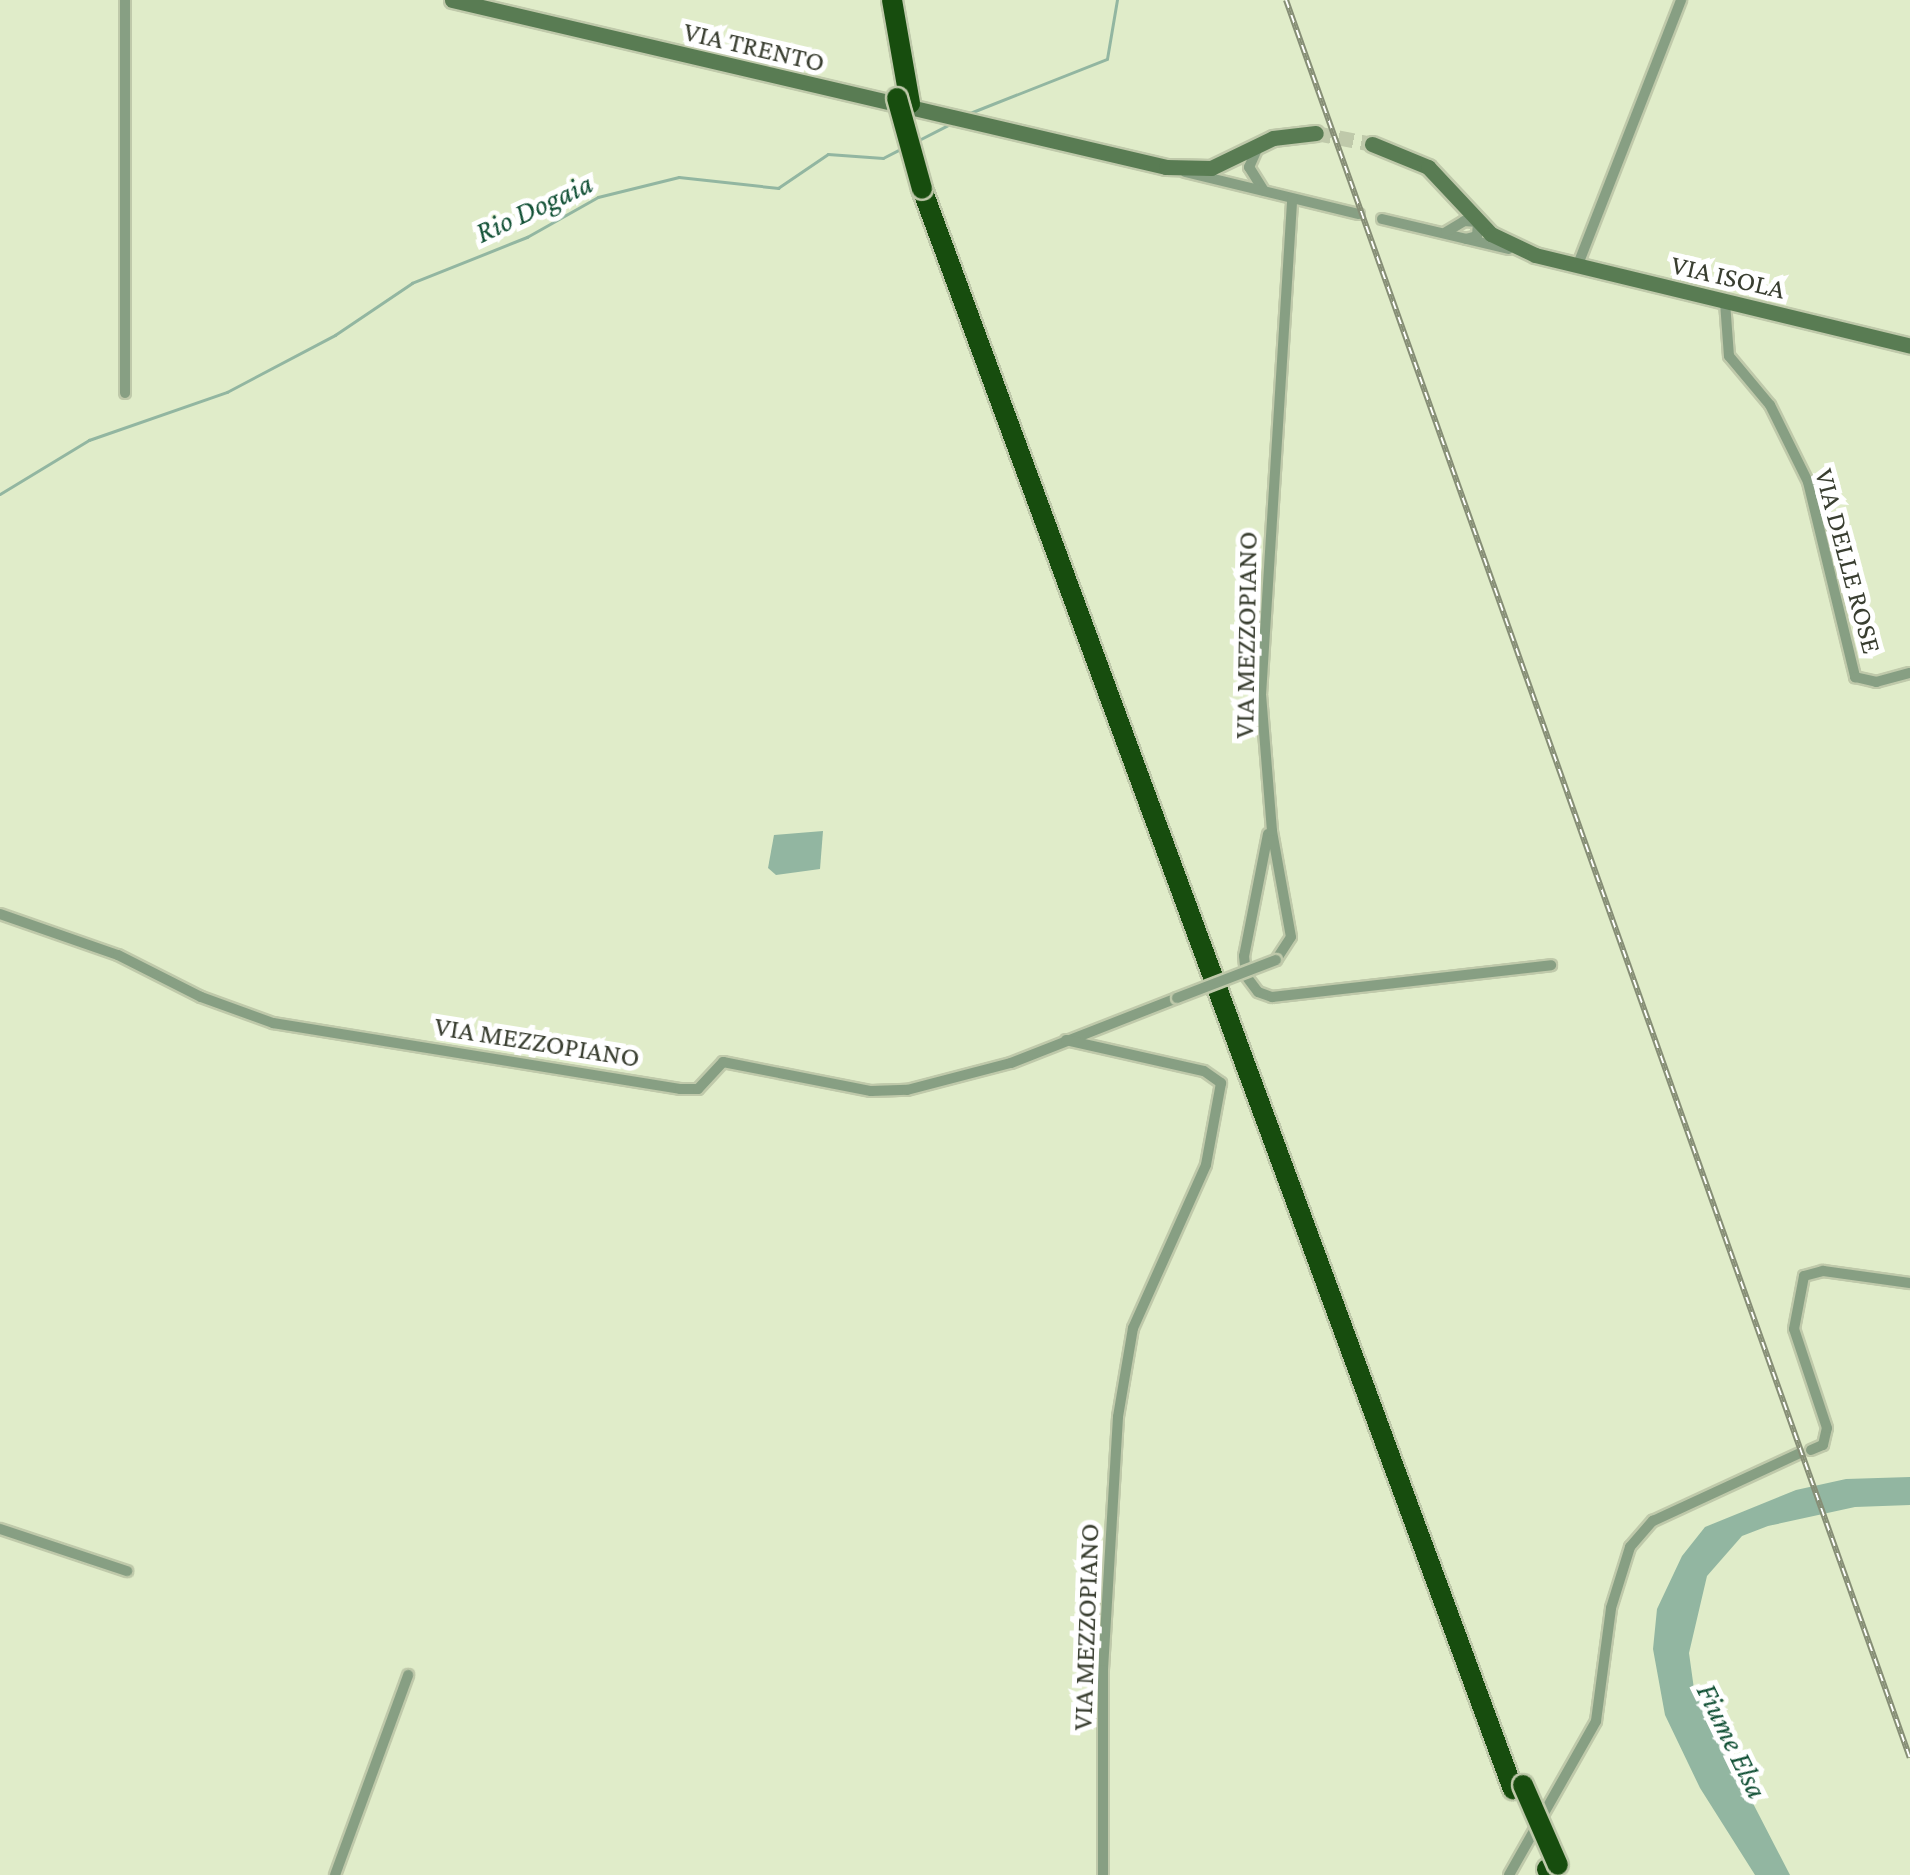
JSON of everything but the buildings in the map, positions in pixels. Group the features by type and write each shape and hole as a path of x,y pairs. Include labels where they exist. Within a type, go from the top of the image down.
{"highway":[{"path":"881,0 928,188 1518,1787 1554,1871"},
{"path":"892,0 904,100"}],"street":[{"path":"125,0 125,393"},
{"name":"VIA TRENTO","path":"452,0 1166,168"},
{"path":"1577,267 1647,101 1681,0"},
{"path":"1166,168 1211,168 1288,134 1316,133"},
{"name":"VIA ISOLA","path":"1372,144 1412,157 1478,222 1535,255"},
{"path":"1247,181 1260,146"},
{"path":"1234,161 1247,181"},
{"path":"1234,161 1231,174 1265,192 1359,214"},
{"path":"1166,168 1247,181"},
{"path":"1454,196 1461,232 1477,236 1478,222"},
{"name":"VIA MEZZOPIANO","path":"0,914 118,954 202,998 274,1023 680,1089 698,1088 718,1063 735,1062 890,1092 984,1071 1276,960 1291,937 1270,808 1261,696 1292,199"},
{"name":"VIA ISOLA","path":"1382,219 1440,233 1461,232 1577,267 1910,346"},
{"name":"VIA ISOLA","path":"1461,232 1478,222"},
{"name":"VIA DELLE ROSE","path":"1725,302 1729,356 1770,405 1808,482 1855,677 1876,682 1910,673"},
{"path":"1270,808 1244,956 1246,976 1258,992 1272,996 1551,965"},
{"name":"VIA MEZZOPIANO","path":"1065,1040 1204,1071 1221,1083 1206,1165 1133,1328 1118,1417 1103,1670 1103,1875"},
{"path":"1811,1450 1822,1445 1828,1428 1794,1329 1804,1276 1823,1270 1910,1283"},
{"path":"1509,1875 1596,1721 1622,1563 1641,1531 1798,1454"},
{"path":"0,1529 127,1571"},
{"path":"335,1875 408,1675"}],"shaded area":[{"path":"823,831 820,869 776,875 768,868 774,835"},
{"path":"1910,1477 1910,1505 1855,1507 1768,1526 1742,1536 1707,1576 1689,1653 1694,1689 1790,1875 1755,1875 1700,1788 1665,1715 1653,1649 1657,1609 1682,1556 1705,1527 1796,1490 1846,1479"}],"waterway":[{"name":"Rio Dogaia","path":"970,113 1107,59 1117,0"},
{"name":"Rio Dogaia","path":"917,141 950,124"},
{"name":"Rio Dogaia","path":"0,494 89,440 227,392 335,335 412,283 527,237 598,197 679,177 778,188 828,154 883,158 901,149"}],"tunnel":[{"path":"1316,133 1372,144"}],"railway":[{"path":"1286,0 1910,1758"}],"water label":[{"name":"Fiume Elsa","path":"1732,1741"}]}
